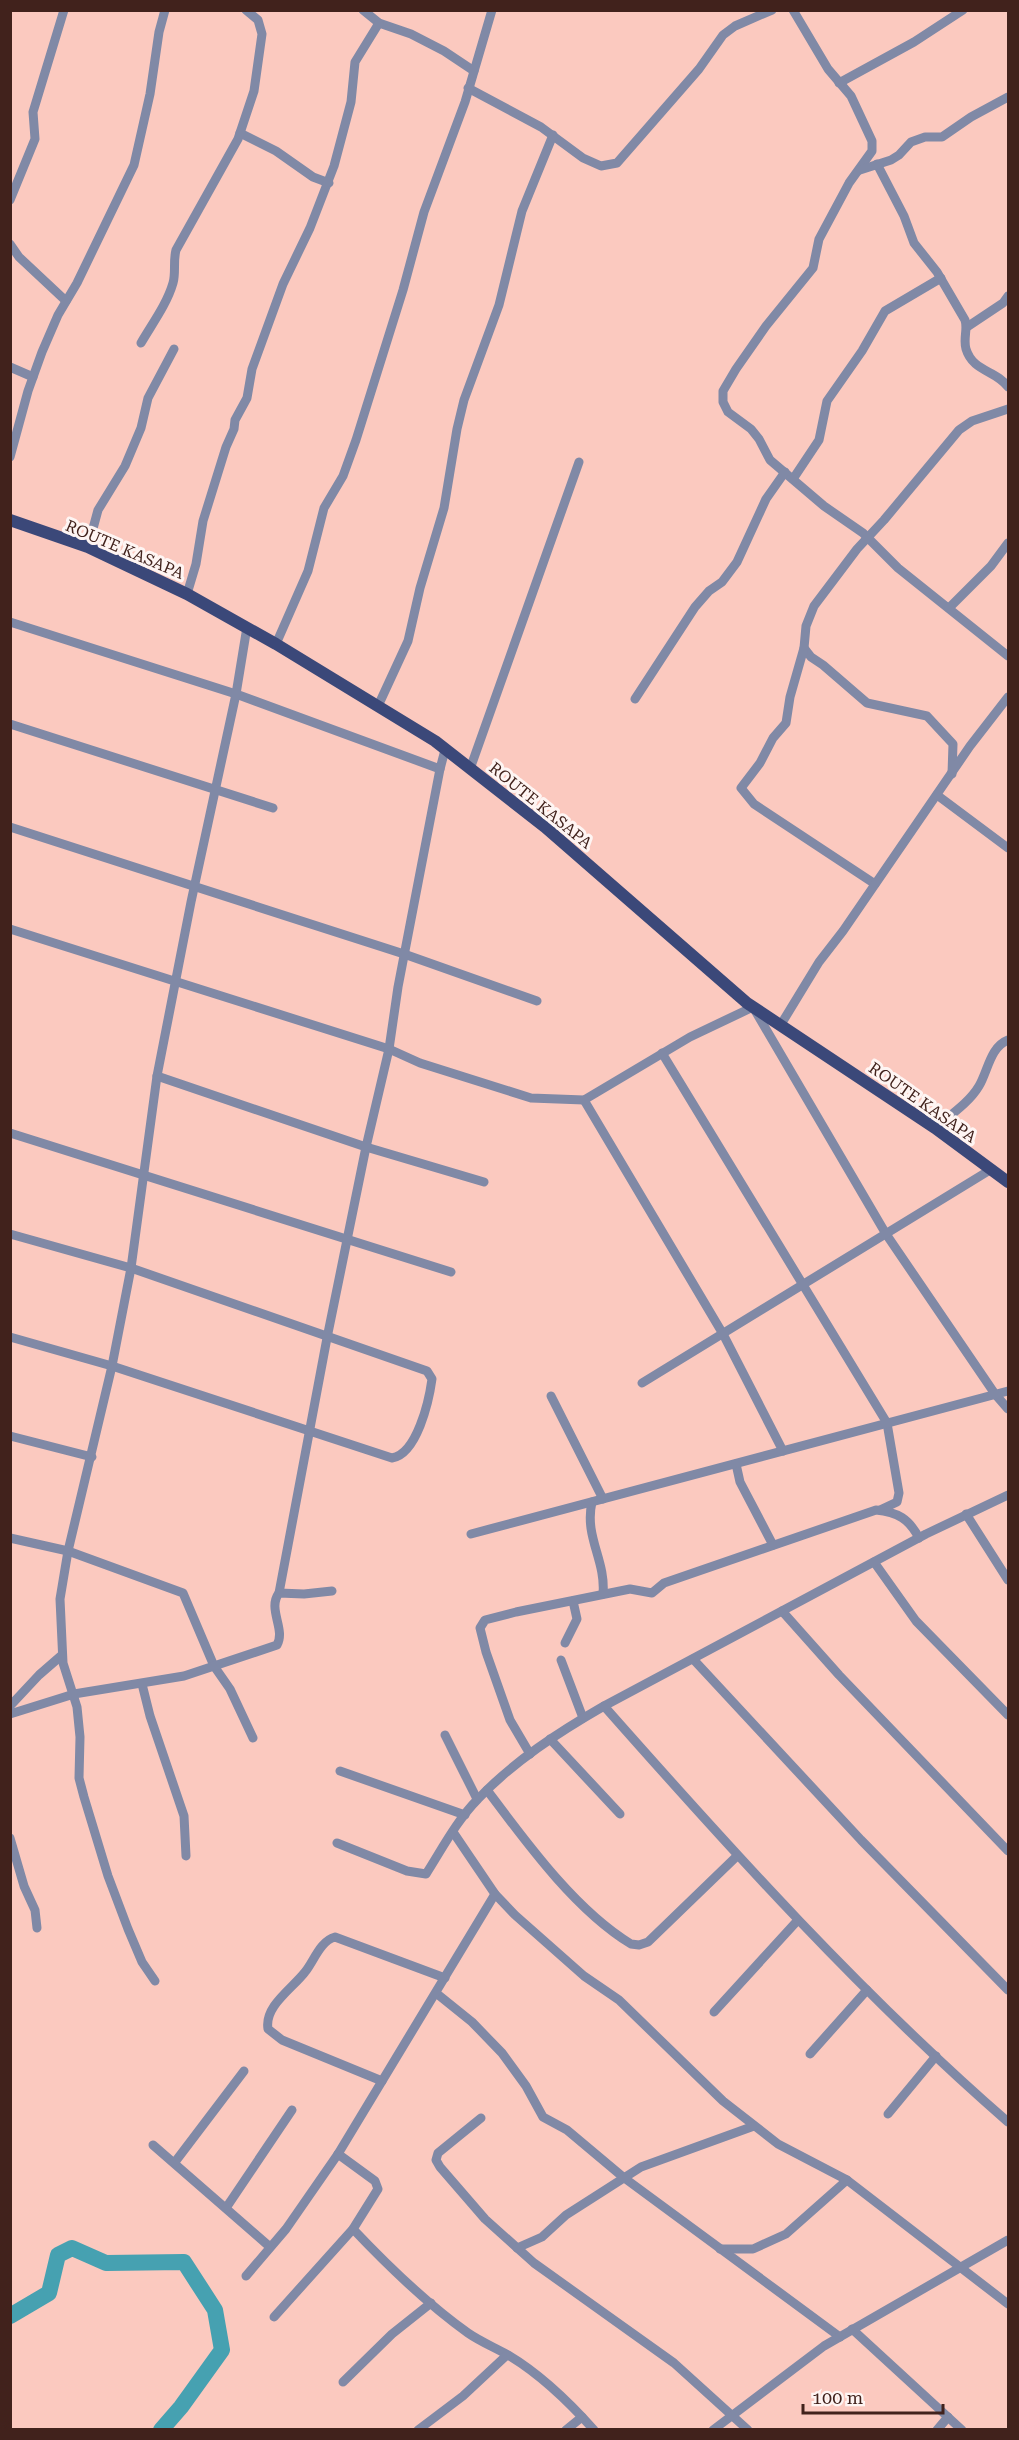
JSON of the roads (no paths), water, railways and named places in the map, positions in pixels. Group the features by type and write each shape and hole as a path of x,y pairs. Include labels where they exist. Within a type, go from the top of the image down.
{"main road":[{"name":"ROUTE KASAPA","path":"11,524 88,547 187,594 276,644 446,750 545,827 753,1007 934,1128 1008,1182"}],"street":[{"path":"10,200 35,139 33,112 64,10"},
{"path":"10,457 33,377 66,301 77,284 134,165 165,10"},
{"path":"141,343 174,282 174,260 177,250 240,133 254,91 262,43 261,26 258,20 246,10"},
{"path":"363,10 379,23 411,34 444,51 474,71"},
{"path":"276,644 308,571 324,508 343,476 356,440 403,290 424,213 461,114 492,10"},
{"path":"468,88 553,135 583,159 601,166 617,163 699,69 723,35 735,26 772,10"},
{"path":"793,10 828,69 851,96 872,141 872,151 849,183 819,239 813,268 766,326 723,391 723,402 728,412 751,429 770,460 868,537 898,568 1008,656"},
{"path":"839,83 915,42 963,10"},
{"path":"187,594 196,564 203,521 235,420 248,398 252,369 283,284 310,228 328,183 351,102 355,62 379,23"},
{"path":"860,170 899,155 911,142 925,137 942,137 971,117 1008,97"},
{"path":"240,133 276,151 314,177 328,183"},
{"path":"378,706 408,641 420,588 444,508 464,400 486,346 499,305 522,211 553,135"},
{"path":"877,164 904,216 914,243 941,278 965,320 967,327 965,346 970,358 977,367 997,376 1008,387"},
{"path":"10,244 19,257 66,301"},
{"path":"793,479 819,440 827,401 871,338 885,311 941,278"},
{"path":"967,327 1003,303 1008,296"},
{"path":"88,547 98,510 125,466 141,428 148,398 174,350"},
{"path":"10,367 33,377"},
{"path":"875,884 754,804 741,788 773,738 786,723 790,697 804,648 806,626 814,606 868,537 959,430 972,421 1008,409"},
{"path":"470,769 579,462"},
{"path":"635,699 695,607 709,591 722,582 736,562 766,499 785,472"},
{"path":"949,608 991,566 1008,543"},
{"path":"10,622 236,694 440,769"},
{"path":"155,1981 142,1962 128,1929 108,1876 84,1797 80,1778 80,1737 74,1694 62,1655 60,1599 68,1551 112,1366 130,1268 142,1173 158,1076 236,694 247,627"},
{"path":"804,648 811,657 867,702 919,713 931,719 953,744 952,775"},
{"path":"780,1026 819,962 952,775 970,746 1008,697"},
{"path":"10,724 273,808"},
{"path":"10,1714 74,1694 184,1676 277,1645 281,1636 275,1604 366,1147 389,1049 404,954 440,769 446,750"},
{"path":"937,795 956,812 1008,848"},
{"path":"10,827 404,954 537,1000"},
{"path":"10,928 176,983 389,1049 420,1063 531,1098 584,1100 690,1037 753,1007 886,1234 995,1394 1008,1409"},
{"path":"934,1128 972,1095 979,1086 996,1049 1002,1042 1008,1040"},
{"path":"530,1754 510,1720 486,1652 480,1628 485,1620 632,1588 642,1593 652,1593 664,1583 880,1510 897,1502 898,1493 887,1423 805,1284 662,1053"},
{"path":"158,1076 366,1147 484,1182"},
{"path":"584,1100 723,1334 783,1451"},
{"path":"10,1133 451,1272"},
{"path":"642,1383 990,1170"},
{"path":"10,1234 130,1268 427,1371 432,1379 415,1437 407,1452 392,1458 112,1366 10,1337"},
{"path":"471,1534 1008,1391"},
{"path":"552,1396 603,1499"},
{"path":"10,1437 92,1457"},
{"path":"736,1464 740,1482 773,1545"},
{"path":"337,1843 422,1875 426,1874 477,1800 550,1739 604,1706 919,1538 1008,1495"},
{"path":"592,1502 589,1524 603,1570 603,1594"},
{"path":"880,1510 909,1521 919,1538"},
{"path":"966,1514 1008,1580"},
{"path":"10,1538 68,1551 183,1593 214,1666 226,1682 253,1738"},
{"path":"874,1562 916,1621 1008,1715"},
{"path":"279,1593 304,1594 332,1591"},
{"path":"565,1643 577,1619 573,1600"},
{"path":"783,1611 839,1675 1008,1851"},
{"path":"10,1706 39,1675 62,1655"},
{"path":"693,1659 861,1840 1008,1990"},
{"path":"561,1660 583,1718"},
{"path":"142,1684 150,1716 184,1816 186,1856"},
{"path":"604,1706 737,1856 798,1920 867,1990 1008,2122"},
{"path":"445,1735 477,1800"},
{"path":"550,1739 620,1814"},
{"path":"340,1771 465,1815"},
{"path":"488,1790 518,1832 554,1875 591,1913 631,1944 639,1945 648,1942 737,1856"},
{"path":"453,1832 495,1894 540,1939 584,1976 619,2000 723,2101 778,2144 847,2180 1008,2304"},
{"path":"10,1838 24,1886 35,1910 37,1928"},
{"path":"246,2276 338,2154 495,1894"},
{"path":"714,2012 798,1920"},
{"path":"382,2080 282,2040 268,2029 267,2024 275,2006 306,1971 326,1941 335,1937 446,1978"},
{"path":"810,2054 867,1990"},
{"path":"436,1993 472,2022 502,2053 526,2086 543,2117 567,2130 623,2177 840,2337"},
{"path":"888,2114 936,2056"},
{"path":"175,2162 244,2071"},
{"path":"226,2208 292,2110"},
{"path":"481,2118 438,2153 436,2160 485,2219 534,2263 674,2363 748,2430"},
{"path":"517,2248 542,2237 566,2215 623,2177 651,2163 754,2126"},
{"path":"153,2145 270,2247"},
{"path":"274,2316 353,2229 378,2189 375,2181 338,2154"},
{"path":"719,2249 753,2249 786,2234 847,2180"},
{"path":"353,2229 379,2257 431,2303 466,2332 507,2355 570,2404 594,2430"},
{"path":"713,2430 824,2346 1008,2240"},
{"path":"343,2382 392,2334 431,2303"},
{"path":"852,2330 962,2430"},
{"path":"418,2430 463,2396 507,2355"},
{"path":"566,2430 582,2417"},
{"path":"937,2430 948,2417"}],"waterway":[{"path":"10,2316 49,2293 58,2255 72,2248 106,2263 184,2262 215,2310 222,2350 181,2407 161,2430"}]}
